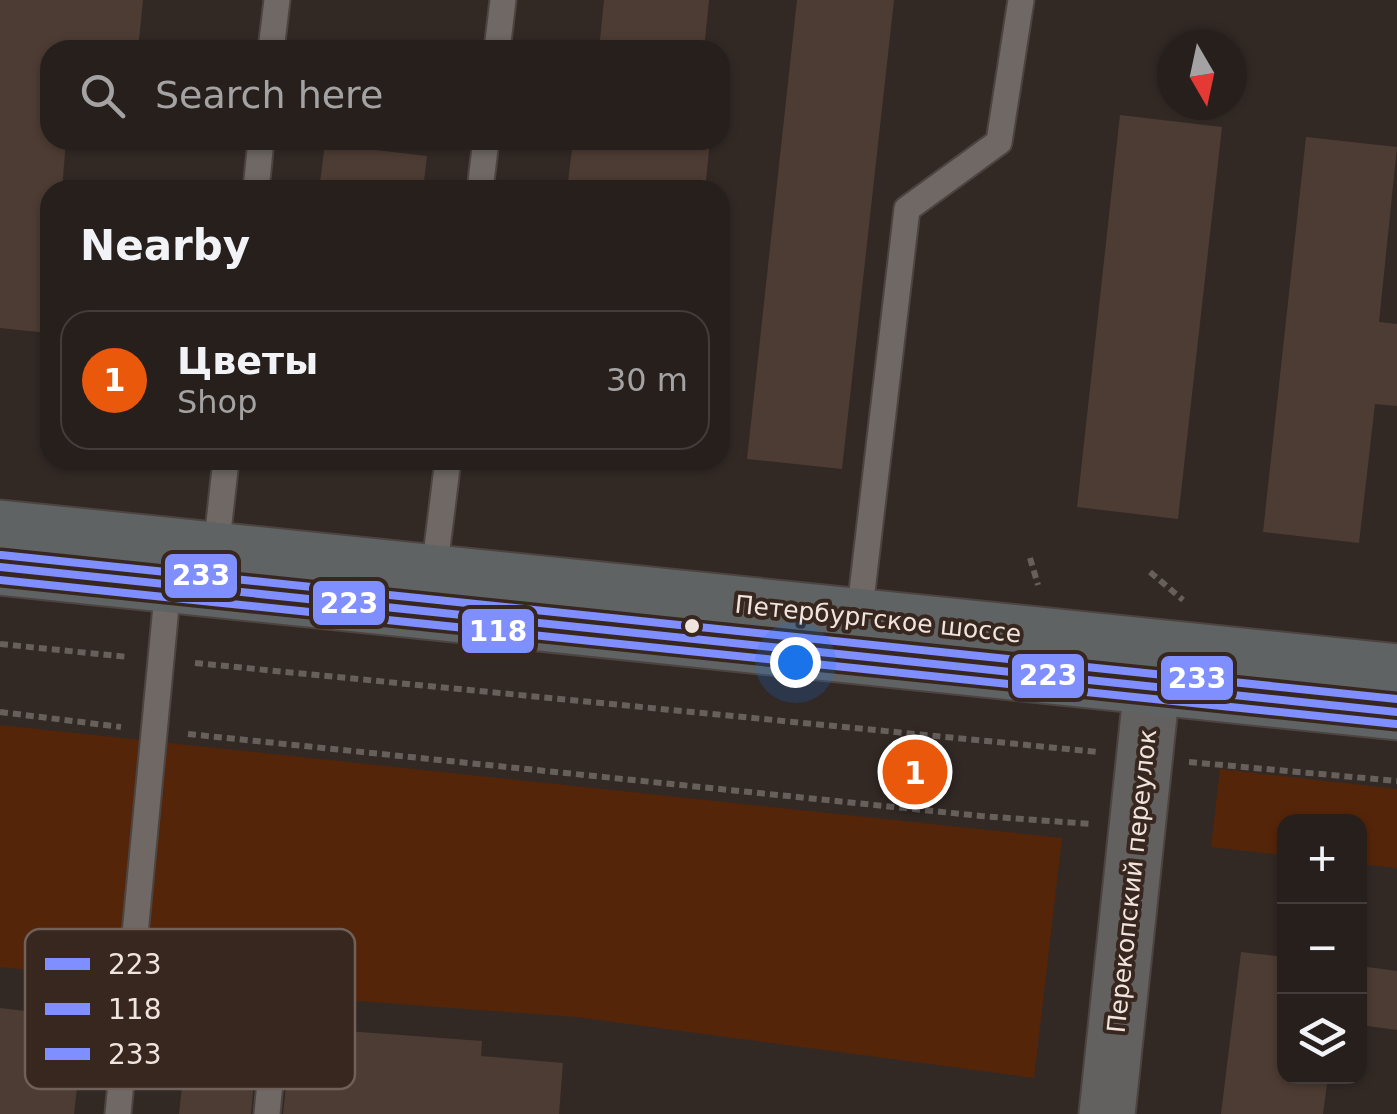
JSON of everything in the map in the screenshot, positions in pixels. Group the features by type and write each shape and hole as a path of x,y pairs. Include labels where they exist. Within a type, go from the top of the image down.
{"main road":[{"name":"Петербургское шоссе","path":"0,528 859,617 1397,712"},
{"path":"163,584 195,574 208,564 216,550"},
{"name":"Петербургское шоссе","path":"0,568 1154,667 1397,672"}],"street":[{"name":"Перекопский переулок","path":"1107,1114 1154,667"}],"lane":[{"path":"272,40 276,0"},
{"path":"498,40 504,0"},
{"path":"859,617 907,209 999,142 1021,0"},
{"path":"257,180 260,150"},
{"path":"481,180 485,150"},
{"path":"216,550 225,470"},
{"path":"434,572 447,470"},
{"path":"134,929 160,660 163,584"},
{"path":"118,1114 120,1089"},
{"path":"267,1114 269,1089"}],"path":[{"path":"1150,572 1190,606"},
{"path":"0,644 1102,753"},
{"path":"0,712 981,816 1102,824"},
{"path":"1181,762 1397,781"}],"shaded area":[{"path":"0,725 1062,838 1034,1078 576,1017 355,1001 355,929 25,929 25,970 0,967"},
{"path":"1220,769 1397,789 1397,868 1367,865 1367,814 1277,814 1277,854 1211,847"}],"building":[{"path":"0,0 143,0 139,40 40,40 40,150 65,150 63,180 40,180 40,332 0,328"},
{"path":"604,0 709,0 705,40 600,40"},
{"path":"797,0 894,0 842,469 747,459"},
{"path":"1120,115 1222,127 1178,519 1077,507"},
{"path":"1306,137 1397,147 1379,322 1397,324 1397,406 1375,404 1359,543 1263,532"},
{"path":"324,150 376,150 427,156 424,180 320,180"},
{"path":"572,150 709,150 706,180 568,180"},
{"path":"1241,952 1277,956 1277,1084 1327,1084 1323,1114 1221,1114"},
{"path":"1367,967 1397,971 1397,1030 1367,1026"},
{"path":"0,1008 25,1011 25,1089 77,1089 74,1114 0,1114"},
{"path":"355,1032 482,1041 481,1056 563,1063 559,1114 283,1114 286,1089 355,1089"},
{"path":"182,1089 253,1089 251,1114 179,1114"}],"transit line":[{"name":"233","path":"1,555 1397,699"},
{"name":"223","path":"0,567 1397,712"},
{"name":"118","path":"0,580 1396,724"}],"place":[{"name":"Цветы","path":"915,772"}]}
